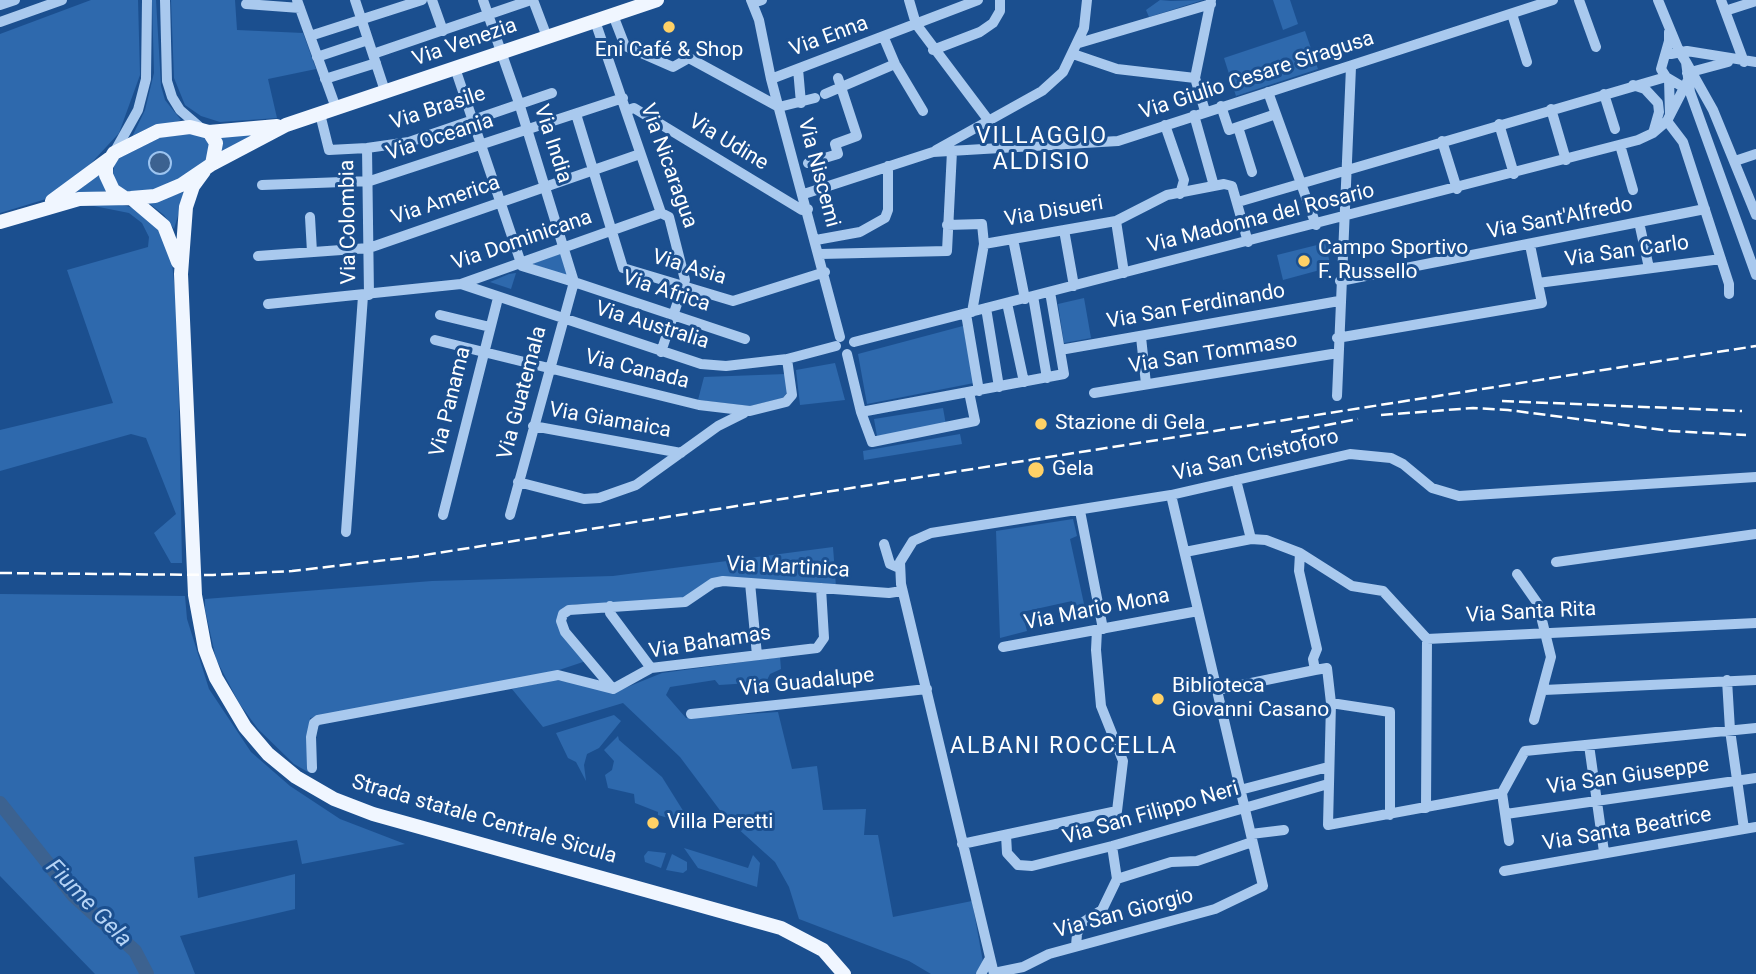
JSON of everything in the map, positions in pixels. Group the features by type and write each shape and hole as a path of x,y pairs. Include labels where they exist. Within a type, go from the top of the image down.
{"main road":[{"name":"Via Venezia","path":"42,207 79,199 155,195 181,186 208,167 286,125 657,0"},
{"name":"Via Venezia","path":"42,207 111,156 158,131 190,127 206,131 286,125"},
{"path":"206,131 216,143 208,167"},
{"name":"Strada statale Centrale Sicula","path":"111,156 106,166 108,183 164,226 181,274"},
{"name":"Strada statale Centrale Sicula","path":"208,167 193,186 186,207 181,274 195,595 205,649 228,702 268,754 296,777 334,799 373,814 781,928 817,945 844,974"},
{"path":"0,222 42,207"}],"street":[{"path":"0,5 15,0"},
{"path":"0,22 62,0"},
{"path":"111,156 138,110 146,79 147,0"},
{"path":"165,0 167,81 180,110 206,131"},
{"path":"355,0 385,91"},
{"path":"310,36 362,19 391,5 422,0"},
{"path":"432,0 443,31"},
{"name":"Via India","path":"483,0 519,103 574,282"},
{"path":"325,79 443,31 532,0 547,37"},
{"path":"751,0 759,20"},
{"path":"759,20 760,0"},
{"path":"909,0 916,24 933,50 989,121"},
{"name":"Via Enna","path":"771,79 884,38 976,0"},
{"path":"933,50 980,32 993,23 1000,10 1000,0"},
{"path":"1510,0 1527,62"},
{"name":"Via Giulio Cesare Siragusa","path":"804,194 933,152 1118,141 1553,0"},
{"path":"1579,0 1595,47"},
{"path":"1658,0 1756,275"},
{"path":"1721,0 1739,62"},
{"path":"933,152 1042,91 1063,72 1079,43 1090,1"},
{"path":"1725,11 1756,1"},
{"path":"1079,43 1211,2 1195,78 1199,113 1214,186 1233,186 1248,242"},
{"path":"246,4 298,4 336,108"},
{"path":"613,15 625,46 673,67 689,58 779,107 820,96 838,79 895,64"},
{"name":"Via Niscemi","path":"759,20 771,79 825,272 838,342"},
{"name":"Via Nicaragua","path":"595,21 628,110 661,213 668,217 685,280 684,285"},
{"path":"884,38 895,64 923,111"},
{"path":"317,57 368,40"},
{"path":"1073,54 1117,69 1195,78"},
{"path":"808,163 838,153 835,144 858,136 830,57"},
{"path":"1238,202 1638,84 1681,68 1739,62"},
{"path":"1729,293 1729,284 1682,142 1669,119 1669,79 1661,69 1756,62"},
{"path":"1337,396 1337,338 1351,66"},
{"path":"455,68 521,263"},
{"path":"1638,84 1669,79 1681,68"},
{"path":"1669,119 1681,68"},
{"path":"1681,68 1735,161 1756,215"},
{"path":"798,69 801,103"},
{"path":"1638,84 1658,103 1659,112 1653,133"},
{"path":"1268,92 1316,225"},
{"name":"Via Brasile","path":"320,114 329,150 367,148 409,142 552,93"},
{"path":"1604,94 1615,129"},
{"name":"Via Oceania","path":"262,184 370,181 623,98"},
{"path":"1221,106 1229,130 1276,114"},
{"name":"Via Udine","path":"628,110 634,108 802,210 808,209"},
{"path":"1551,109 1566,160"},
{"path":"576,114 611,231"},
{"name":"Via Madonna del Rosario","path":"854,342 1566,160 1653,133 1669,119"},
{"path":"1499,124 1514,174"},
{"path":"1165,125 1184,180 1180,194"},
{"path":"1238,127 1252,172"},
{"path":"1442,141 1457,189"},
{"path":"1620,145 1633,190"},
{"name":"Via Colombia","path":"346,533 369,248 370,181 367,148"},
{"path":"820,254 947,251 952,151"},
{"name":"Via America","path":"258,256 369,248 640,154"},
{"path":"1735,161 1756,154"},
{"path":"816,240 860,232 885,218 888,210 887,166"},
{"name":"Via Disueri","path":"984,244 1116,221 1167,195 1214,186"},
{"name":"Via Sant'Alfredo","path":"1340,281 1705,209"},
{"name":"Via Dominicana","path":"268,304 461,284 661,213"},
{"path":"310,217 312,252"},
{"path":"1116,221 1124,273"},
{"path":"1639,222 1648,268"},
{"path":"847,354 861,412 872,442 975,421 969,313 984,244 982,223 947,225"},
{"path":"1063,230 1074,286"},
{"name":"Via Asia","path":"611,231 623,268 733,301 825,272"},
{"path":"1013,239 1047,378"},
{"path":"1337,338 1542,303 1530,244"},
{"name":"Via San Carlo","path":"1538,283 1721,259"},
{"name":"Via Africa","path":"521,263 745,339"},
{"name":"Via Guatemala","path":"510,515 574,282"},
{"name":"Via Australia","path":"461,284 701,364 726,366 787,359 838,342"},
{"path":"661,352 684,285"},
{"path":"861,412 1064,374 1050,292"},
{"name":"Via Panama","path":"443,515 498,298"},
{"name":"Via San Ferdinando","path":"1060,350 1339,301"},
{"path":"1007,303 1024,382"},
{"path":"986,309 999,387"},
{"path":"440,315 490,327"},
{"path":"848,336 854,342 853,349 847,354 840,353 838,342 848,336"},
{"path":"1141,337 1146,384"},
{"name":"Via Canada","path":"435,340 699,405 750,411 786,402 792,395 787,359"},
{"name":"Via San Tommaso","path":"1094,393 1338,354"},
{"path":"518,482 584,499 599,498 636,485 718,426 750,411"},
{"name":"Via Giamaica","path":"533,426 681,453"},
{"name":"Via San Cristoforo","path":"899,568 905,550 926,535 1171,495 1363,454 1397,461 1432,488 1459,496 1756,477"},
{"path":"1236,480 1251,539"},
{"path":"1171,495 1252,838"},
{"path":"962,844 1117,811 1123,761 1101,706 1096,650 1100,629 1080,511"},
{"path":"1556,562 1756,534"},
{"path":"1185,552 1251,539 1266,540 1300,553 1352,586 1383,591 1427,639 1426,808"},
{"path":"884,544 890,565 899,568 902,591 994,974"},
{"path":"1300,553 1300,570 1317,649 1313,659 1315,670"},
{"path":"1517,574 1538,604 1551,657 1534,720"},
{"name":"Via Martinica","path":"613,689 565,632 561,621 563,614 569,610 685,602 713,583 902,591"},
{"path":"750,583 757,655"},
{"name":"Via Bahamas","path":"613,689 651,668 817,648 824,639 821,588"},
{"path":"610,606 610,613 651,668"},
{"name":"Via Mario Mona","path":"1003,647 1198,611"},
{"name":"Via Santa Rita","path":"1427,639 1546,631 1756,623"},
{"path":"1217,690 1327,668 1331,703 1328,825 1502,793"},
{"path":"312,768 311,737 314,723 318,720 558,675 613,689"},
{"path":"1727,680 1736,781 1750,828"},
{"path":"1544,690 1756,680"},
{"name":"Via Guadalupe","path":"691,714 927,689"},
{"path":"1331,703 1390,712 1390,815"},
{"path":"1509,841 1502,793 1525,751 1756,728"},
{"path":"1589,745 1604,852"},
{"path":"1240,790 1328,767"},
{"name":"Via San Giuseppe","path":"1506,814 1756,778"},
{"name":"Via San Filippo Neri","path":"1006,835 1007,853 1018,865 1032,866 1328,784"},
{"name":"Via Santa Beatrice","path":"1504,871 1750,828"},
{"path":"1117,879 1171,862 1197,861 1252,838 1284,830"},
{"name":"Via San Giorgio","path":"994,974 1023,967 1049,954 1076,946 1215,909 1263,886 1252,838"},
{"path":"1076,946 1077,933 1083,923 1102,910 1117,879 1112,846"},
{"path":"981,974 990,958"}],"shaded area":[{"path":"91,0 138,0 140,75 119,133 84,171 46,199 0,213 0,34"},
{"path":"152,0 156,0 161,86 165,100 181,120 132,137 145,110 154,73"},
{"path":"171,0 235,0 237,30 303,33 316,69 268,79 277,118 220,122 201,116 185,105 174,78"},
{"path":"1160,0 1203,0 1149,17 1146,10"},
{"path":"1273,0 1290,0 1298,24 1283,30"},
{"path":"1305,31 1318,69 1236,96 1224,58"},
{"path":"267,131 222,152 216,134"},
{"path":"196,133 210,144 206,163 194,173 155,190 131,192 119,189 112,180 115,161 126,154 157,138"},
{"path":"160,152 168,155 171,163 168,171 160,174 152,171 149,163 152,155"},
{"path":"100,171 107,191 74,194 88,183"},
{"path":"185,192 174,229 164,215 146,201"},
{"path":"111,202 134,208 155,226 166,239 172,263 177,310 182,563 171,563 154,533 176,514 146,438 131,434 0,471 0,430 113,403 67,270 148,247 149,237 142,223 129,213 89,205"},
{"name":"Campo Sportivo F. Russello","path":"1325,243 1331,267 1283,280 1277,255"},
{"path":"561,253 569,277 532,264"},
{"path":"516,273 511,289 490,282 509,274"},
{"path":"1084,298 1091,338 1064,343 1058,304"},
{"path":"963,326 974,383 867,404 858,354"},
{"path":"835,363 845,400 800,405 796,370"},
{"path":"786,374 788,391 783,398 750,406 698,400 704,377"},
{"path":"943,408 946,425 877,436 874,419"},
{"path":"960,434 962,444 864,460 863,451"},
{"path":"1073,519 1077,536 1070,539 1087,618 1077,620 1072,601 1022,612 1027,631 1000,638 996,531"},
{"path":"833,547 836,587 729,578 680,600 610,606 577,604 564,607 558,616 586,661 556,671 310,718 308,772 294,764 258,729 239,703 216,659 205,609 205,599 432,581 613,576"},
{"path":"0,594 185,596 187,619 209,689 251,752 290,786 340,819 405,844 302,864 297,840 194,857 198,898 295,874 295,909 180,936 195,974 95,974 0,876"},
{"path":"780,657 781,669 770,674 766,682 719,685 715,680 670,687 666,695 686,718 778,712 792,769 817,766 823,810 866,809 864,835 878,835 893,917 972,901 983,962 976,974 931,974 909,961 799,919 789,887 775,862 725,817 680,757 623,703 543,727 512,689 555,680 620,690 662,673"},
{"path":"614,715 621,721 599,748 587,754 584,765 586,781 576,762 568,758 556,733"},
{"path":"618,736 619,740 662,777 692,825 658,815 658,812 635,803 634,794 608,788 605,775 612,770 614,761 604,750"},
{"path":"684,848 748,868 753,855 760,863 757,887 698,868"},
{"path":"648,851 666,853 661,868 645,862 644,856"},
{"path":"672,854 687,862 687,870 683,873 666,870"}],"waterway":[{"name":"Fiume Gela","path":"0,803 73,895 135,951 147,974"}],"railway":[{"path":"0,573 213,575 292,571 412,557 1756,346"},
{"path":"1502,401 1742,411"},
{"path":"1381,415 1473,408 1671,431 1746,435"},
{"path":"1291,432 1358,419"}],"place":[{"name":"Eni Café & Shop","path":"669,27"},
{"name":"Campo Sportivo F. Russello","path":"1304,261"},
{"name":"Stazione di Gela","path":"1041,424"},
{"name":"Gela","path":"1036,470"},
{"name":"Biblioteca Giovanni Casano","path":"1158,699"},
{"name":"Villa Peretti","path":"653,823"}],"district":[{"name":"VILLAGGIO ALDISIO","path":"1042,150"},
{"name":"ALBANI ROCCELLA","path":"1064,747"}]}
